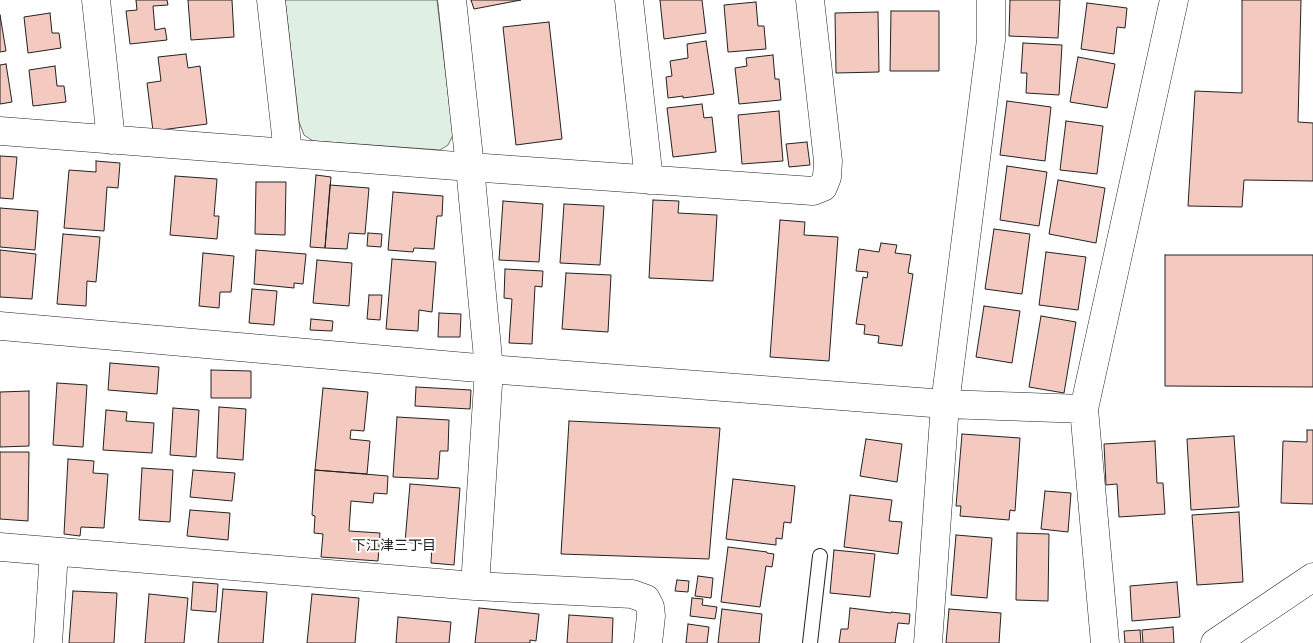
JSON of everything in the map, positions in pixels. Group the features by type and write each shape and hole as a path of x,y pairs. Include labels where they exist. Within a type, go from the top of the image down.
{"street":[{"path":"96,0 110,140"},
{"path":"271,0 288,153"},
{"path":"452,0 489,369 474,586"},
{"path":"629,0 648,180"},
{"path":"0,131 813,191 823,187 827,177 828,161 810,0"},
{"path":"928,643 945,404 991,40 991,0"},
{"path":"1105,643 1084,409 1174,0"},
{"path":"0,326 489,369 945,404 1084,409"},
{"path":"0,547 474,586 641,596 646,599 650,607 648,643"},
{"path":"48,643 54,552"},
{"path":"1215,643 1313,576"}],"lane":[{"path":"810,643 820,556"}],"green space":[{"path":"285,0 437,0 453,135 448,145 440,150 313,141 304,135 299,122"}],"building":[{"path":"136,0 167,0 168,5 153,6 155,30 165,28 167,40 130,44 126,11 137,10"},
{"path":"188,0 232,0 234,37 191,40"},
{"path":"471,0 521,0 474,9"},
{"path":"660,0 702,0 706,33 664,39"},
{"path":"1010,0 1060,0 1058,38 1009,36"},
{"path":"1242,0 1301,0 1298,122 1313,123 1313,181 1244,180 1242,207 1188,206 1195,91 1242,93"},
{"path":"756,2 758,26 764,26 766,49 728,52 724,5"},
{"path":"1087,3 1127,8 1125,28 1117,27 1114,54 1081,49"},
{"path":"891,11 939,11 939,71 890,71"},
{"path":"878,12 879,72 836,73 835,13"},
{"path":"50,13 52,33 59,33 61,48 28,53 24,17"},
{"path":"0,15 6,51 0,52"},
{"path":"549,22 562,139 516,145 503,27"},
{"path":"706,41 714,94 668,98 666,77 672,76 670,61 688,58 687,44"},
{"path":"1023,43 1062,45 1059,95 1026,93 1027,73 1021,73"},
{"path":"186,54 188,68 200,66 207,124 153,131 147,83 161,81 158,57"},
{"path":"773,55 775,79 779,79 781,100 739,104 735,68 747,66 746,58"},
{"path":"1078,57 1115,64 1107,108 1070,102"},
{"path":"6,64 12,102 0,104 0,65"},
{"path":"55,66 57,86 64,86 66,102 33,106 29,70"},
{"path":"1007,101 1051,107 1045,161 1000,155"},
{"path":"702,104 704,118 712,117 716,152 673,157 667,108"},
{"path":"779,111 783,161 742,164 738,115"},
{"path":"1066,121 1103,126 1097,174 1060,170"},
{"path":"807,142 810,165 789,167 786,144"},
{"path":"0,156 17,157 13,199 0,198"},
{"path":"96,161 120,163 118,188 107,187 104,231 64,228 69,170 96,172"},
{"path":"1007,166 1047,172 1039,226 1000,220"},
{"path":"316,175 331,177 325,248 310,247"},
{"path":"175,176 217,179 214,216 219,216 217,239 170,235"},
{"path":"1058,180 1105,188 1096,243 1049,234"},
{"path":"256,182 286,182 285,235 255,234"},
{"path":"330,185 369,188 365,234 349,233 347,249 325,248"},
{"path":"393,192 443,196 442,216 437,216 434,249 414,248 413,252 388,250"},
{"path":"653,200 679,201 678,213 717,215 713,281 649,278"},
{"path":"503,201 543,204 539,262 499,260"},
{"path":"564,204 604,206 600,265 560,263"},
{"path":"0,208 38,211 35,250 0,247"},
{"path":"780,220 805,222 804,235 838,237 829,361 770,357"},
{"path":"994,229 1030,234 1022,294 985,289"},
{"path":"368,233 382,234 381,247 367,246"},
{"path":"63,234 100,237 96,282 87,281 86,306 57,304"},
{"path":"881,243 897,245 895,253 911,255 908,273 913,274 902,346 878,343 879,336 864,334 865,325 856,324 863,277 867,278 868,272 856,271 859,249 879,252"},
{"path":"0,250 36,254 32,299 0,297"},
{"path":"256,250 306,254 303,284 294,283 294,288 254,284"},
{"path":"1046,252 1086,257 1078,310 1039,305"},
{"path":"203,253 234,256 231,292 220,292 219,308 199,306"},
{"path":"1165,255 1313,255 1313,387 1165,386"},
{"path":"392,259 436,262 432,312 419,310 418,331 386,329"},
{"path":"317,260 352,263 349,306 313,303"},
{"path":"505,269 543,271 542,287 535,286 532,344 509,343 512,299 504,298"},
{"path":"566,273 611,275 608,332 562,329"},
{"path":"252,289 277,291 274,325 249,323"},
{"path":"369,295 382,295 380,320 367,319"},
{"path":"984,306 1020,311 1012,363 976,357"},
{"path":"439,313 461,314 460,337 438,337"},
{"path":"1041,316 1076,322 1064,393 1029,387"},
{"path":"311,319 333,321 332,331 310,330"},
{"path":"110,363 159,367 157,394 108,390"},
{"path":"211,370 251,371 251,398 211,398"},
{"path":"57,383 87,385 83,447 53,445"},
{"path":"416,387 471,390 470,409 415,406"},
{"path":"323,388 368,392 364,431 351,430 350,439 370,441 367,474 315,470"},
{"path":"29,391 29,446 0,447 0,392"},
{"path":"219,407 246,409 243,460 217,458"},
{"path":"173,408 199,410 196,457 170,455"},
{"path":"106,410 127,412 126,421 154,423 152,453 103,450"},
{"path":"397,417 449,420 448,451 440,451 438,479 393,477"},
{"path":"569,421 720,428 709,559 561,554"},
{"path":"1307,430 1313,430 1313,504 1281,503 1283,441 1307,442"},
{"path":"962,434 1020,438 1015,511 1010,510 1009,520 960,516 961,506 956,506"},
{"path":"1234,436 1239,507 1191,510 1187,439"},
{"path":"866,439 902,444 897,482 860,476"},
{"path":"1155,441 1157,483 1163,483 1165,514 1119,517 1117,484 1106,485 1104,444"},
{"path":"0,452 29,452 28,521 0,519"},
{"path":"68,459 94,461 93,473 108,474 104,528 81,527 80,536 64,534"},
{"path":"142,468 173,470 170,522 139,520"},
{"path":"193,470 235,473 232,501 190,497"},
{"path":"315,470 388,476 387,494 374,493 373,503 351,501 349,531 380,533 378,561 321,557 323,534 314,533 315,516 312,515"},
{"path":"733,479 795,486 791,523 784,522 782,539 776,538 776,545 726,539"},
{"path":"410,484 460,488 454,565 431,563 432,545 405,542"},
{"path":"1045,491 1071,493 1068,532 1041,529"},
{"path":"850,495 892,500 889,521 902,522 898,554 844,547"},
{"path":"190,510 230,513 228,540 187,536"},
{"path":"1239,512 1243,582 1197,585 1192,515"},
{"path":"1017,533 1049,534 1048,601 1016,600"},
{"path":"956,535 992,538 987,598 951,595"},
{"path":"728,547 774,554 772,567 766,566 760,607 721,602"},
{"path":"834,550 875,554 870,597 830,593"},
{"path":"698,576 713,578 711,598 695,596"},
{"path":"677,580 689,581 688,592 675,591"},
{"path":"193,582 218,584 216,612 191,610"},
{"path":"1177,582 1180,617 1132,621 1130,586"},
{"path":"223,589 267,592 263,643 218,643"},
{"path":"73,591 117,593 114,643 69,643"},
{"path":"149,594 188,598 184,643 145,643"},
{"path":"312,594 359,598 355,643 307,643"},
{"path":"692,598 703,599 702,605 717,607 715,619 690,616"},
{"path":"479,608 539,614 536,641 530,640 530,643 475,643"},
{"path":"850,608 910,614 909,624 898,623 895,643 839,643 841,629 848,629"},
{"path":"722,609 762,614 759,643 718,643"},
{"path":"949,609 1001,613 999,643 946,643"},
{"path":"569,615 613,618 612,643 567,643"},
{"path":"398,617 451,622 449,643 396,643"},
{"path":"688,624 709,627 707,643 686,643"},
{"path":"1173,627 1174,643 1143,643 1142,630"},
{"path":"1140,630 1141,643 1125,643 1124,631"}],"district":[{"name":"下江津三丁目","path":"394,546"}]}
